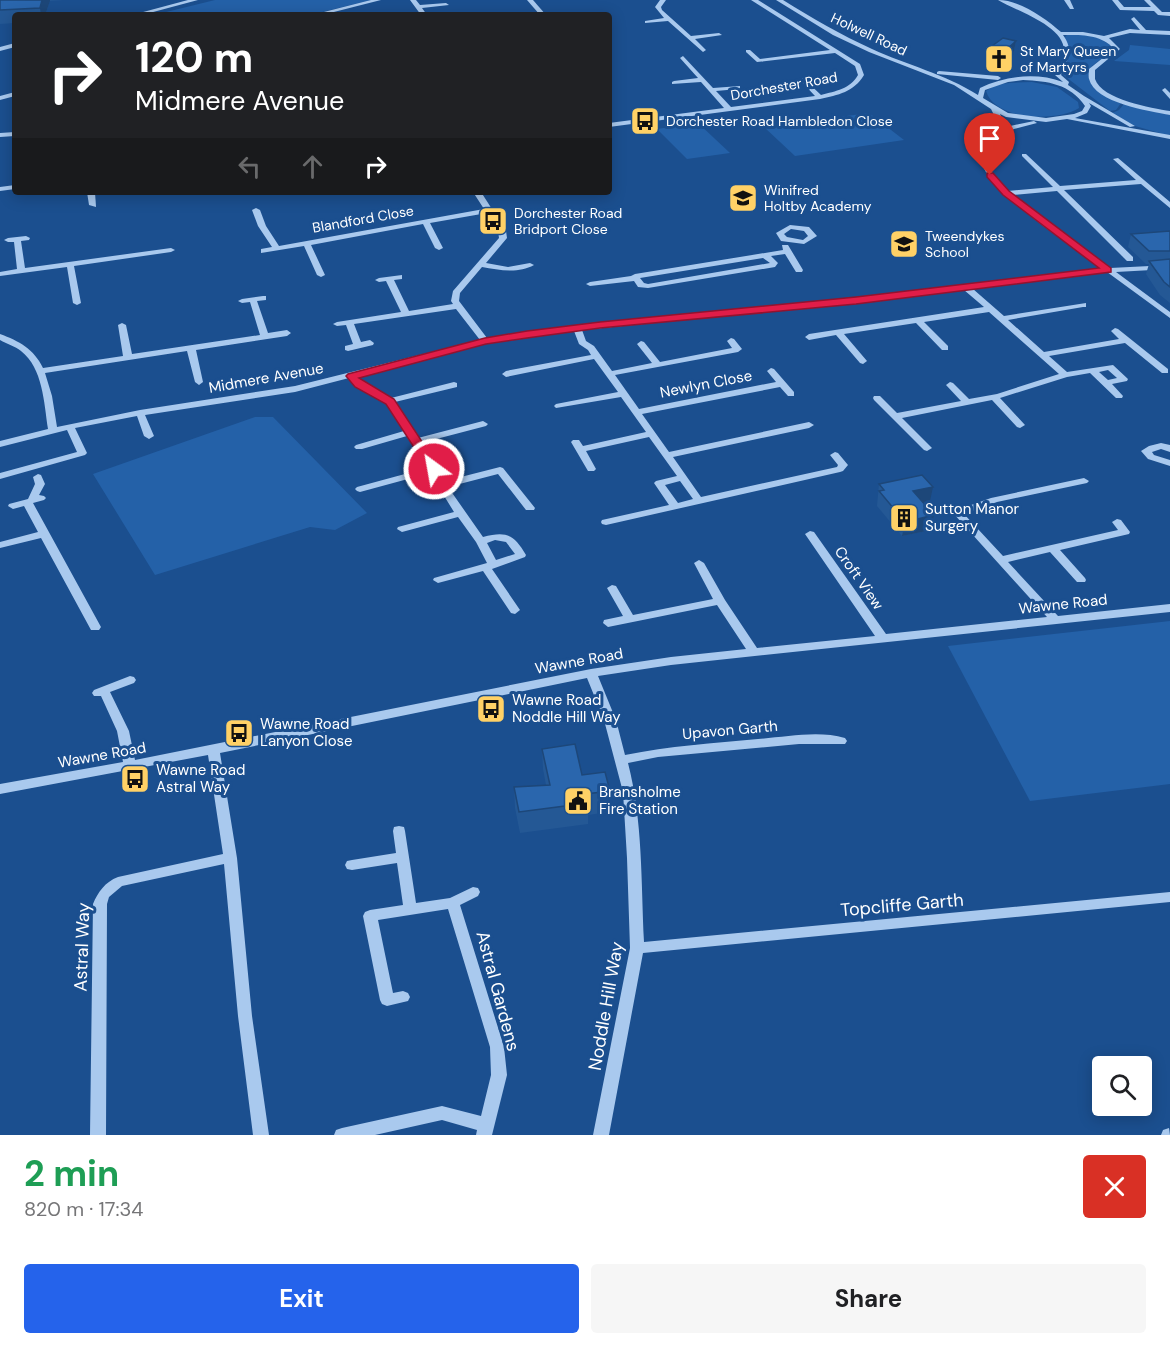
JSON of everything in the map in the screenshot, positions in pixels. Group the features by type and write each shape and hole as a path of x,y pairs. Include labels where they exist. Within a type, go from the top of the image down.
{"street":[{"path":"147,12 195,0"},
{"path":"328,12 378,0"},
{"path":"413,0 421,12"},
{"path":"530,0 540,12"},
{"path":"663,0 658,7 703,50"},
{"name":"Dorchester Road","path":"612,125 820,97 848,89 858,83 861,75 858,65 754,0"},
{"name":"Holwell Road","path":"779,0 835,34 956,84 994,109"},
{"path":"1001,0 1042,19 1059,34 1067,46 1066,57 1054,69 1022,78"},
{"path":"1067,0 1072,8"},
{"path":"1115,0 1122,9 1156,9"},
{"path":"1147,0 1160,14 1170,14"},
{"path":"418,8 446,5"},
{"path":"647,22 669,19"},
{"path":"1134,19 1144,31"},
{"path":"1103,38 1130,32 1170,33"},
{"path":"1059,34 1088,34 1113,43 1118,50 1092,69 1091,74 1095,85 1125,102 1170,113"},
{"path":"691,38 719,35"},
{"path":"748,51 759,61 837,51"},
{"path":"683,58 700,80 729,110"},
{"path":"776,58 788,68"},
{"path":"1054,69 1085,98 1128,125 1155,135"},
{"name":"Holwell Road","path":"918,70 990,78 1022,78"},
{"path":"980,98 982,89 991,83 1012,78"},
{"path":"1022,78 1049,80 1076,90"},
{"path":"674,83 700,80"},
{"path":"803,80 820,97"},
{"path":"711,90 738,87"},
{"path":"1165,90 1170,97"},
{"path":"1058,119 1085,111 1088,105 1085,98"},
{"path":"994,109 1006,115 1046,120"},
{"path":"994,109 1001,123 987,151 985,162 990,175 1006,193 1170,316"},
{"path":"997,135 1012,127 1058,119 1086,120 1170,137"},
{"path":"1024,155 1130,259"},
{"path":"1116,159 1170,206"},
{"path":"1006,193 1141,182"},
{"path":"91,195 93,205"},
{"path":"479,195 502,231 503,238 456,293 457,306 485,341"},
{"path":"256,210 262,226 276,248"},
{"name":"Blandford Close","path":"264,251 489,210"},
{"name":"Blandford Close","path":"425,221 435,249 448,246"},
{"path":"781,237 799,270"},
{"path":"21,271 12,240 26,238"},
{"name":"Blandford Close","path":"306,243 321,275"},
{"path":"0,274 171,250"},
{"path":"636,278 634,276 788,251"},
{"path":"636,278 641,285 648,286 774,264 765,255"},
{"path":"70,264 77,303"},
{"path":"480,265 508,269 530,266"},
{"name":"Midmere Avenue","path":"0,444 70,426 140,412 295,389 485,341 578,328 966,288 1108,270 1170,267"},
{"path":"379,280 399,277"},
{"path":"590,284 636,278"},
{"path":"389,279 406,314"},
{"path":"966,288 1065,375"},
{"path":"242,302 264,298"},
{"path":"253,300 265,336"},
{"path":"337,324 457,306"},
{"path":"1002,319 1084,306"},
{"path":"810,338 990,309"},
{"path":"917,319 945,348"},
{"path":"350,322 358,345"},
{"path":"122,325 128,357"},
{"path":"578,328 582,342 597,356 699,501"},
{"path":"1115,332 1165,370"},
{"path":"40,371 287,333"},
{"path":"838,333 863,362"},
{"path":"0,337 22,346 34,358 40,371 54,430"},
{"path":"1042,355 1126,340"},
{"name":"Newlyn Close","path":"609,374 738,349 731,341"},
{"path":"348,348 370,343"},
{"name":"Newlyn Close","path":"641,344 657,364"},
{"path":"190,348 199,382"},
{"path":"506,374 597,356"},
{"path":"896,416 994,397 1065,375 1110,367 1124,379 1106,383"},
{"path":"1092,370 1119,396"},
{"name":"Newlyn Close","path":"771,371 791,394"},
{"path":"352,376 359,384 390,401 460,513 481,541 490,566 514,610"},
{"name":"Newlyn Close","path":"637,412 782,384"},
{"path":"390,401 454,385"},
{"path":"950,385 967,402"},
{"path":"559,406 624,394"},
{"path":"994,397 1020,425"},
{"path":"877,398 927,448"},
{"path":"140,412 149,436"},
{"path":"416,441 483,424"},
{"path":"667,455 809,425"},
{"path":"0,476 82,453 70,426"},
{"path":"359,447 410,432"},
{"path":"591,469 578,446 652,434"},
{"path":"1170,449 1165,446 1153,446 1146,451 1151,457 1170,463"},
{"path":"606,522 840,469 843,465 835,455"},
{"path":"360,489 434,469"},
{"path":"443,485 500,470 530,508"},
{"path":"38,477 40,484 34,500 43,534 95,627"},
{"path":"675,507 659,483 683,478"},
{"path":"1054,618 958,513 994,500 1084,481"},
{"path":"13,506 34,500"},
{"path":"402,529 460,513"},
{"path":"1002,560 1125,532 1117,522"},
{"path":"0,545 43,534"},
{"name":"Croft View","path":"810,534 883,639"},
{"path":"438,580 521,555 514,541 506,537 481,541"},
{"path":"1052,548 1082,580"},
{"path":"699,563 720,601 754,652"},
{"path":"612,588 630,619"},
{"path":"608,623 720,601"},
{"name":"Wawne Road","path":"0,789 213,750 591,673 1054,618 1169,609"},
{"path":"76,619 88,614"},
{"name":"Noddle Hill Way","path":"591,673 610,720 629,792 637,948 601,1135"},
{"path":"130,680 100,692 123,731 130,765"},
{"name":"Upavon Garth","path":"622,760 658,753 799,740 824,738 841,741"},
{"path":"213,750 230,858 245,1016 261,1135"},
{"path":"399,831 411,909"},
{"path":"352,865 402,857"},
{"name":"Astral Way","path":"98,1135 100,904 104,894 118,882 230,858"},
{"path":"403,997 387,1000 370,916 453,903 473,891"},
{"name":"Topcliffe Garth","path":"637,948 1170,897"},
{"name":"Astral Gardens","path":"453,903 497,1047 499,1075 485,1130"},
{"path":"342,1135 442,1113 485,1130"}],"shaded area":[{"path":"215,0 371,0 322,12 166,12"},
{"path":"1067,35 1093,36 1114,49 1092,66 1088,76 1093,86 1121,103 1116,110 1110,111 1062,74 1070,54 1065,37"},
{"path":"1130,45 1170,49 1170,65 1114,61 1129,50"},
{"path":"1032,82 1057,87 1078,102 1079,108 1069,113 1042,117 1028,116 1001,108 992,101 986,91 1002,84"},
{"path":"1124,104 1170,115 1170,136 1135,126 1112,113"},
{"path":"869,113 904,140 795,156 764,127"},
{"path":"698,123 730,153 687,159 657,129"},
{"path":"255,417 273,417 367,513 335,530 310,527 155,575 93,474"},
{"path":"1170,621 1170,784 1030,801 948,646"}],"building":[{"path":"0,0 42,0 40,8 0,10"},
{"path":"1003,38 1016,41 1007,49 992,46"},
{"path":"1170,231 1170,251 1149,251 1131,234"},
{"path":"1170,259 1170,287 1149,261"},
{"path":"922,475 933,487 913,491 934,515 905,522 879,491 884,490 879,484"},
{"path":"575,744 582,775 605,772 610,791 586,794 588,803 519,812 514,787 550,785 542,749"}],"place":[{"name":"St Mary Queen of Martyrs","path":"999,59"},
{"name":"Dorchester Road Hambledon Close","path":"645,121"},
{"name":"Winifred Holtby Academy","path":"743,198"},
{"name":"Dorchester Road Bridport Close","path":"493,221"},
{"name":"Tweendykes School","path":"904,244"},
{"name":"Sutton Manor Surgery","path":"904,518"},
{"name":"Wawne Road Noddle Hill Way","path":"491,709"},
{"name":"Wawne Road Lanyon Close","path":"239,733"},
{"name":"Wawne Road Astral Way","path":"135,779"},
{"name":"Bransholme Fire Station","path":"578,801"}],"route":[{"path":"434,469 390,401 359,384 352,376 485,341 527,334 856,300 1108,270 1006,193 990,175"}]}
